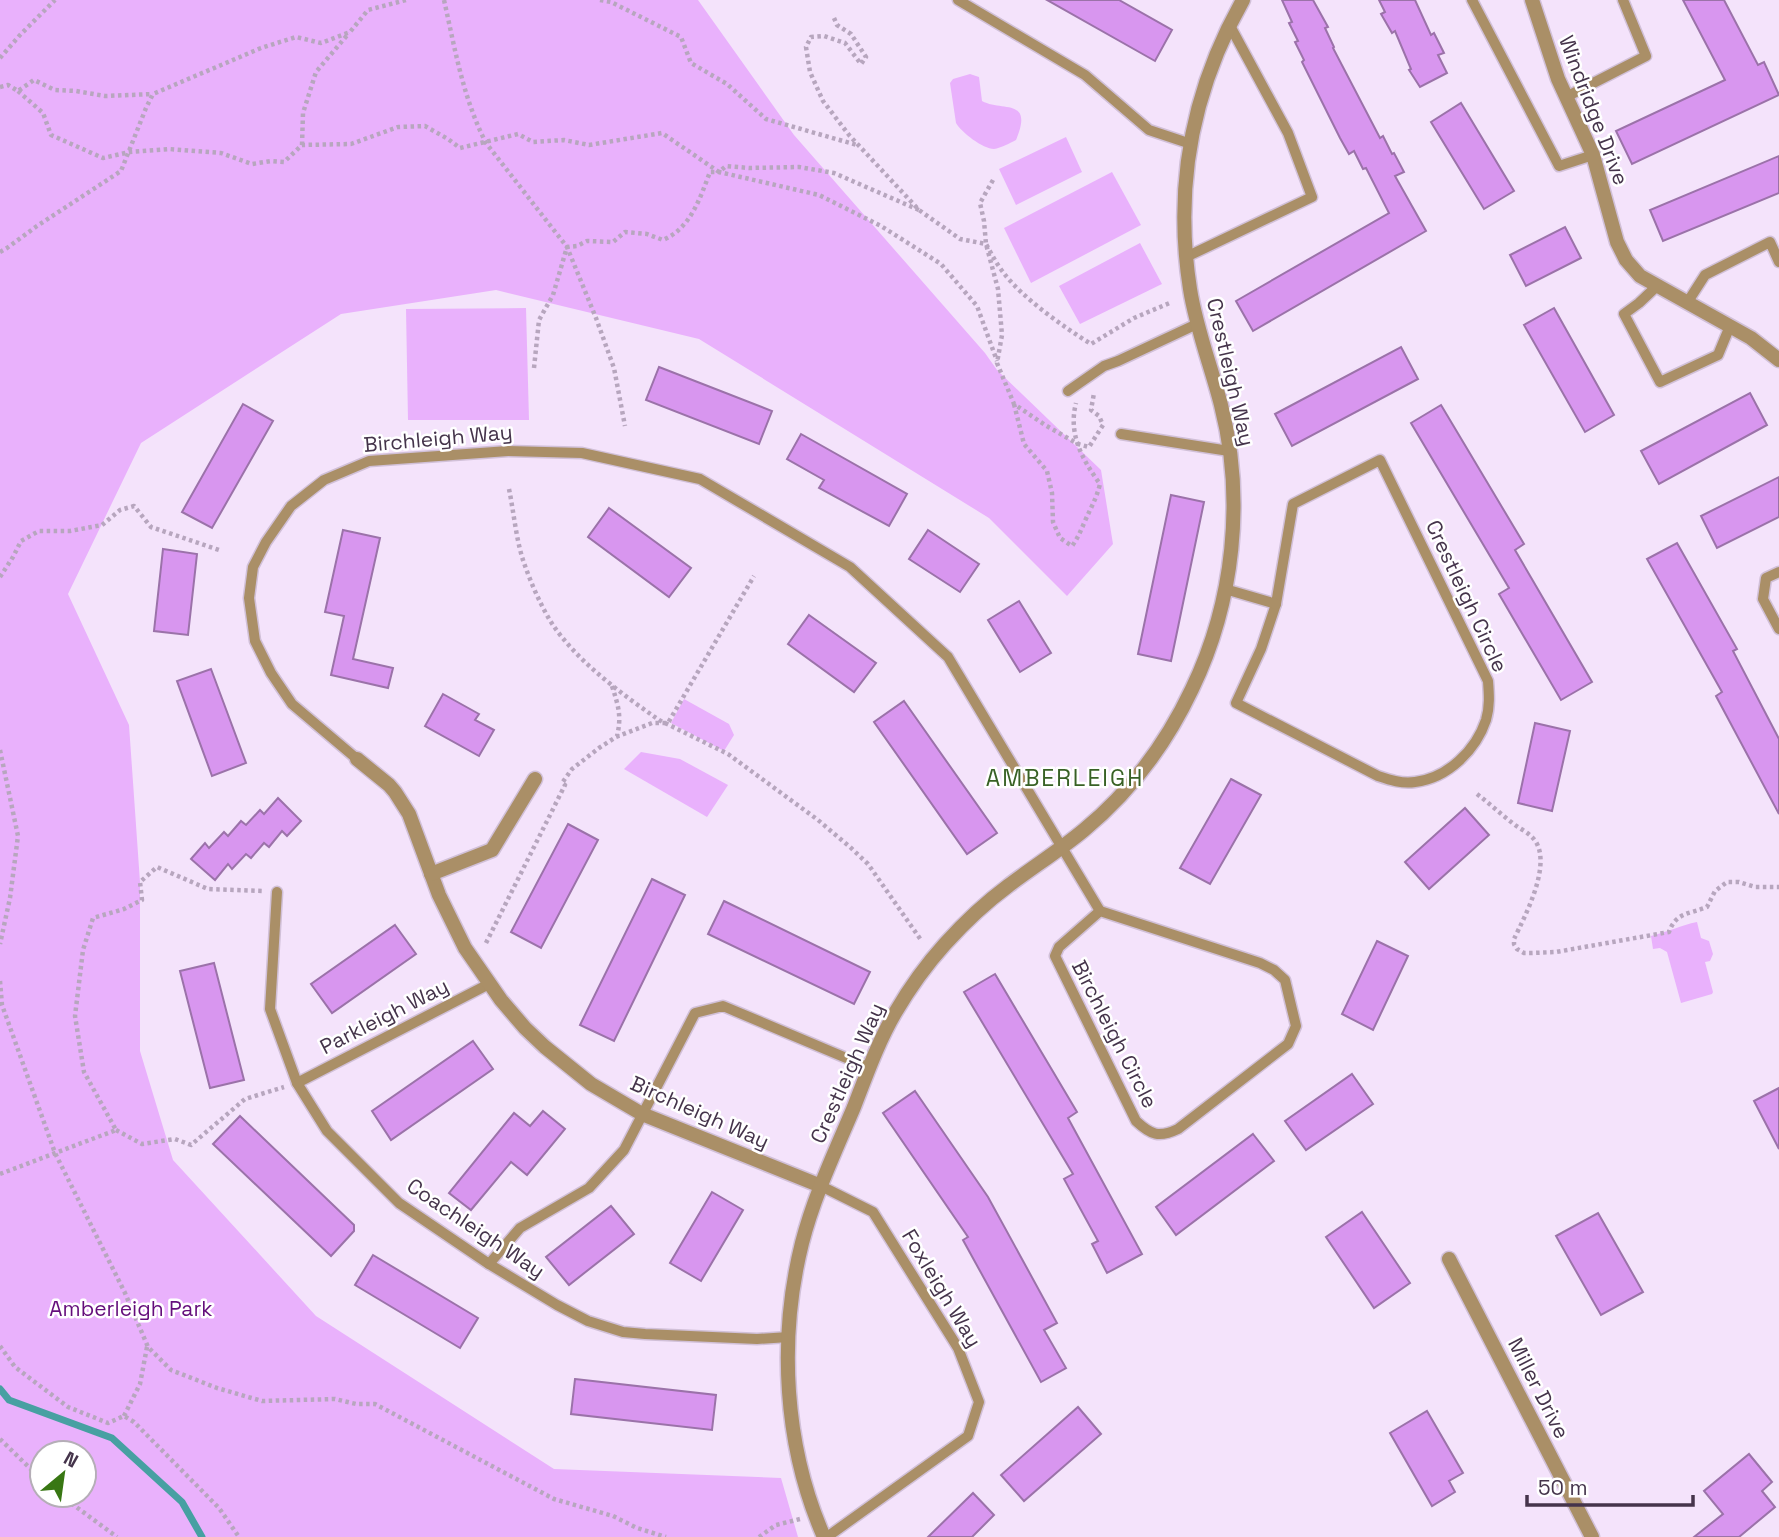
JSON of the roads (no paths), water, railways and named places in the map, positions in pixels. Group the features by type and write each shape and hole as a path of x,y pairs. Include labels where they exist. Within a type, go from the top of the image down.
{"street":[{"name":"Crestleigh Way","path":"826,1537 816,1519 803,1478 794,1435 789,1391 791,1305 802,1244 821,1186 870,1068 893,1016 944,945 1008,886 1082,832 1127,789 1149,762 1193,688 1210,648 1221,609 1230,566 1233,482 1222,408 1190,293 1184,203 1186,165 1196,115 1208,74 1229,24 1243,0"},
{"name":"Windridge Drive","path":"1532,0 1558,79 1593,155 1617,242 1626,260 1640,276 1751,338 1779,360"},
{"name":"Birchleigh Way","path":"357,759 395,792 409,814 439,895 465,948 489,984 525,1028 545,1047 591,1084 642,1114 821,1186"},
{"path":"431,874 492,850 535,779"},
{"name":"Miller Drive","path":"1449,1259 1592,1537"}],"lane":[{"path":"958,0 1085,75 1149,130 1191,144"},
{"path":"1472,0 1559,166 1593,155"},
{"path":"1566,97 1646,56 1623,0"},
{"path":"1186,257 1312,197 1289,133 1229,24"},
{"path":"1687,303 1705,275 1770,243 1779,262"},
{"path":"1657,286 1624,314 1660,382 1718,355 1730,326"},
{"path":"1073,394 1104,366 1197,324"},
{"path":"1121,434 1229,451"},
{"name":"Birchleigh Way","path":"357,759 292,704 271,673 255,641 249,598 253,567 290,506 324,480 369,461 508,451 582,453 700,479 850,567 948,657 1061,847"},
{"name":"Crestleigh Circle","path":"1381,460 1488,681 1487,718 1475,743 1459,761 1441,773 1417,782 1396,782 1378,776 1236,703 1261,649 1276,604 1293,504 1381,460"},
{"path":"1779,572 1766,578 1763,599 1779,629"},
{"path":"1225,589 1276,604"},
{"path":"1061,847 1100,911"},
{"name":"Coachleigh Way","path":"277,892 270,1009 297,1083 327,1131 399,1203 489,1264 588,1321 623,1332 645,1334 757,1339 789,1337"},
{"name":"Birchleigh Circle","path":"1100,911 1260,963 1285,980 1296,1026 1288,1044 1178,1129 1167,1134 1155,1134 1145,1130 1136,1121 1055,956 1059,947 1100,911"},
{"name":"Parkleigh Way","path":"297,1083 489,984"},
{"path":"489,1264 520,1228 589,1188 624,1150 695,1013 723,1006 870,1068"},
{"name":"Foxleigh Way","path":"821,1186 873,1212 958,1348 979,1402 968,1436 826,1537"}],"waterway":[{"path":"0,1389 9,1400 112,1438 182,1502 202,1537"}],"district":[{"name":"AMBERLEIGH","path":"1065,778"}],"park label":[{"name":"Amberleigh Park","path":"131,1308"}]}
